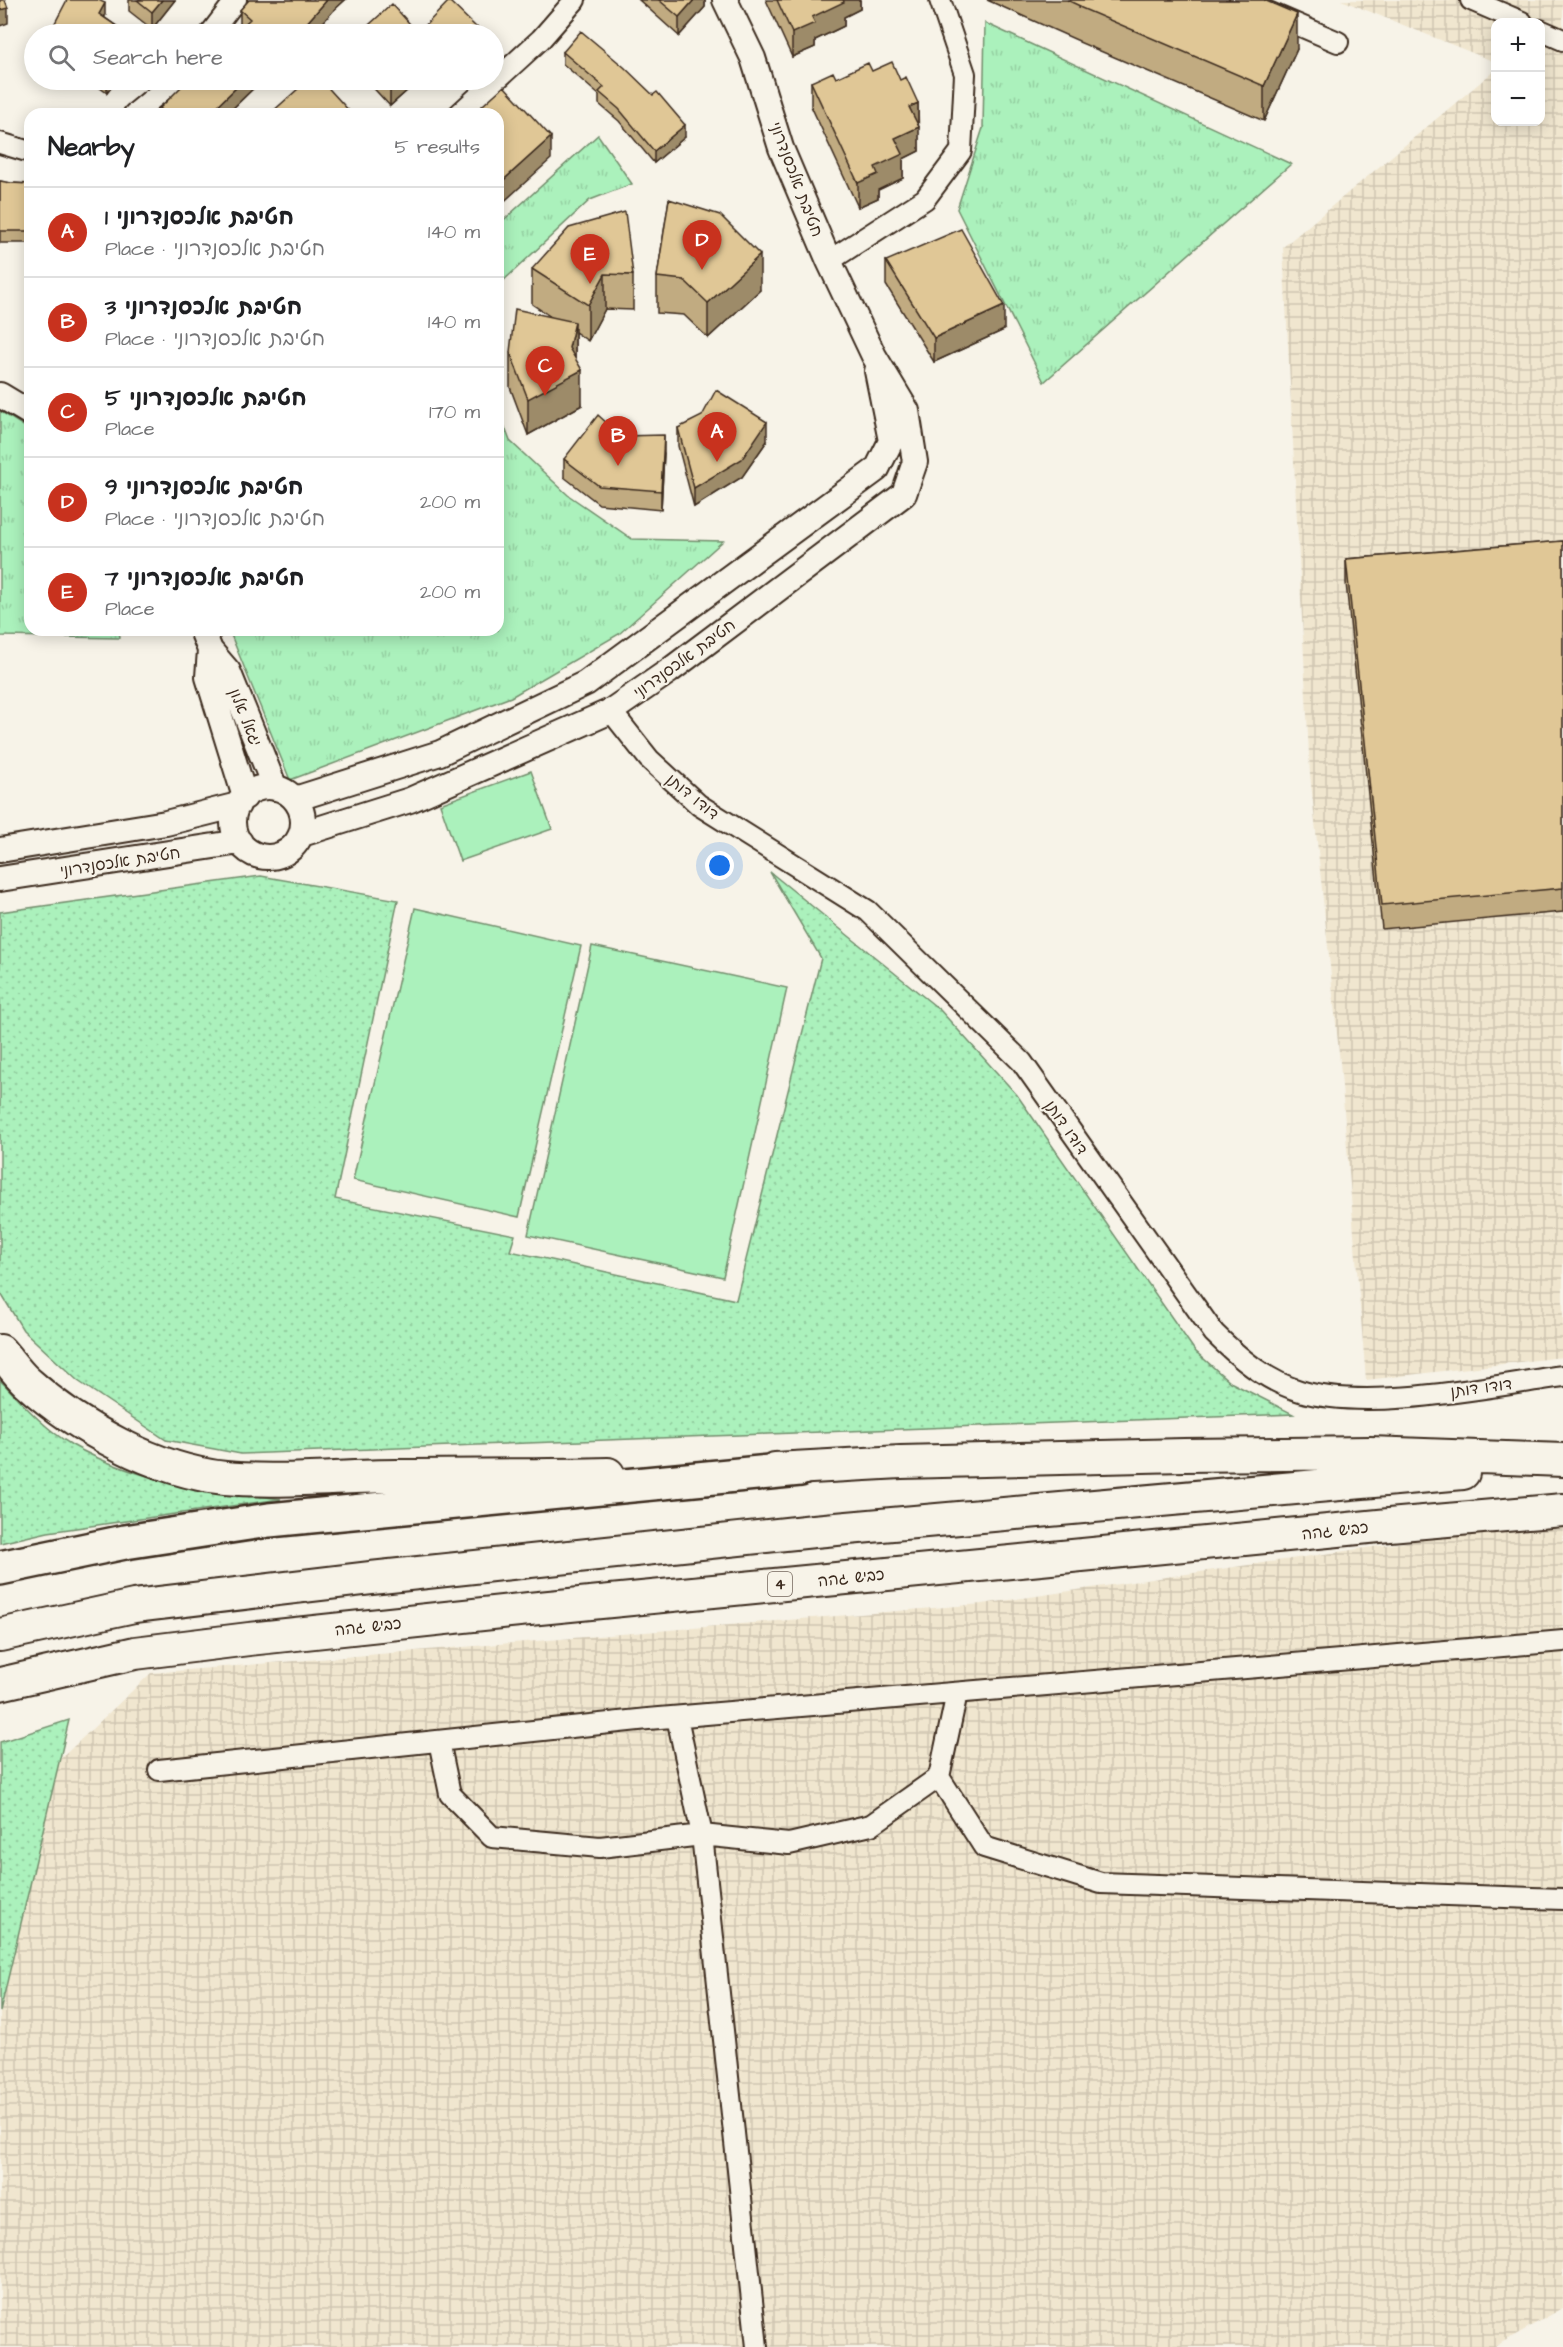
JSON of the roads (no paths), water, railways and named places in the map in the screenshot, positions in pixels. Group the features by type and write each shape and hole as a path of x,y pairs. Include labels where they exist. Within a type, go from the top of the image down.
{"highway":[{"path":"0,1351 34,1387 65,1412 108,1438 145,1456 180,1469 224,1478 269,1480 800,1469"},
{"path":"0,1568 125,1542 269,1520 800,1469 913,1461 1370,1453 1563,1462"},
{"path":"0,1635 134,1606 394,1575 814,1531 1563,1462"},
{"name":"כביש גהה","path":"0,1684 135,1653 249,1638 1389,1525 1563,1510"}],"street":[{"path":"218,24 236,0"},
{"path":"504,73 541,39 575,0"},
{"name":"חטיבת אלכסנדרוני","path":"302,834 410,800 611,711 669,671 904,494 915,462 907,411 874,356 829,261 781,148 753,58 725,0"},
{"path":"829,261 925,199 961,151 966,74 940,0"},
{"path":"1240,0 1338,42"},
{"path":"1471,0 1513,18"},
{"path":"1545,32 1563,40"},
{"path":"141,108 163,90"},
{"path":"466,108 485,90"},
{"path":"0,143 24,150"},
{"name":"חטיבת אלכסנדרוני","path":"285,794 440,753 586,683 878,469 891,441 874,356"},
{"path":"0,395 24,409"},
{"name":"יגאל אלון","path":"206,640 228,671 285,794"},
{"name":"יגאל אלון","path":"206,640 208,676 241,801"},
{"name":"דודו דותן","path":"611,711 649,759 699,806 868,911 1022,1062 1214,1333 1236,1354 1275,1381 1300,1391 1339,1398 1381,1398 1563,1376"},
{"path":"254,790 285,794 301,810 304,822 302,834 287,852 263,857 252,853 240,842 234,827 234,816 241,801 254,790"},
{"name":"חטיבת אלכסנדרוני","path":"0,850 166,823 241,801"},
{"name":"חטיבת אלכסנדרוני","path":"0,879 240,842"},
{"path":"159,1770 677,1717 1563,1641"},
{"path":"439,1741 450,1794 492,1837 600,1847 702,1835 789,1844 871,1825 939,1777 957,1693"},
{"path":"677,1717 702,1835 757,2347"},
{"path":"939,1777 984,1847 1101,1883 1563,1899"}],"place":[{"name":"חטיבת אלכסנדרוני 9","path":"702,270"},
{"name":"חטיבת אלכסנדרוני 7","path":"590,284"},
{"name":"חטיבת אלכסנדרוני 5","path":"545,396"},
{"name":"חטיבת אלכסנדרוני 1","path":"717,462"},
{"name":"חטיבת אלכסנדרוני 3","path":"618,466"}]}
